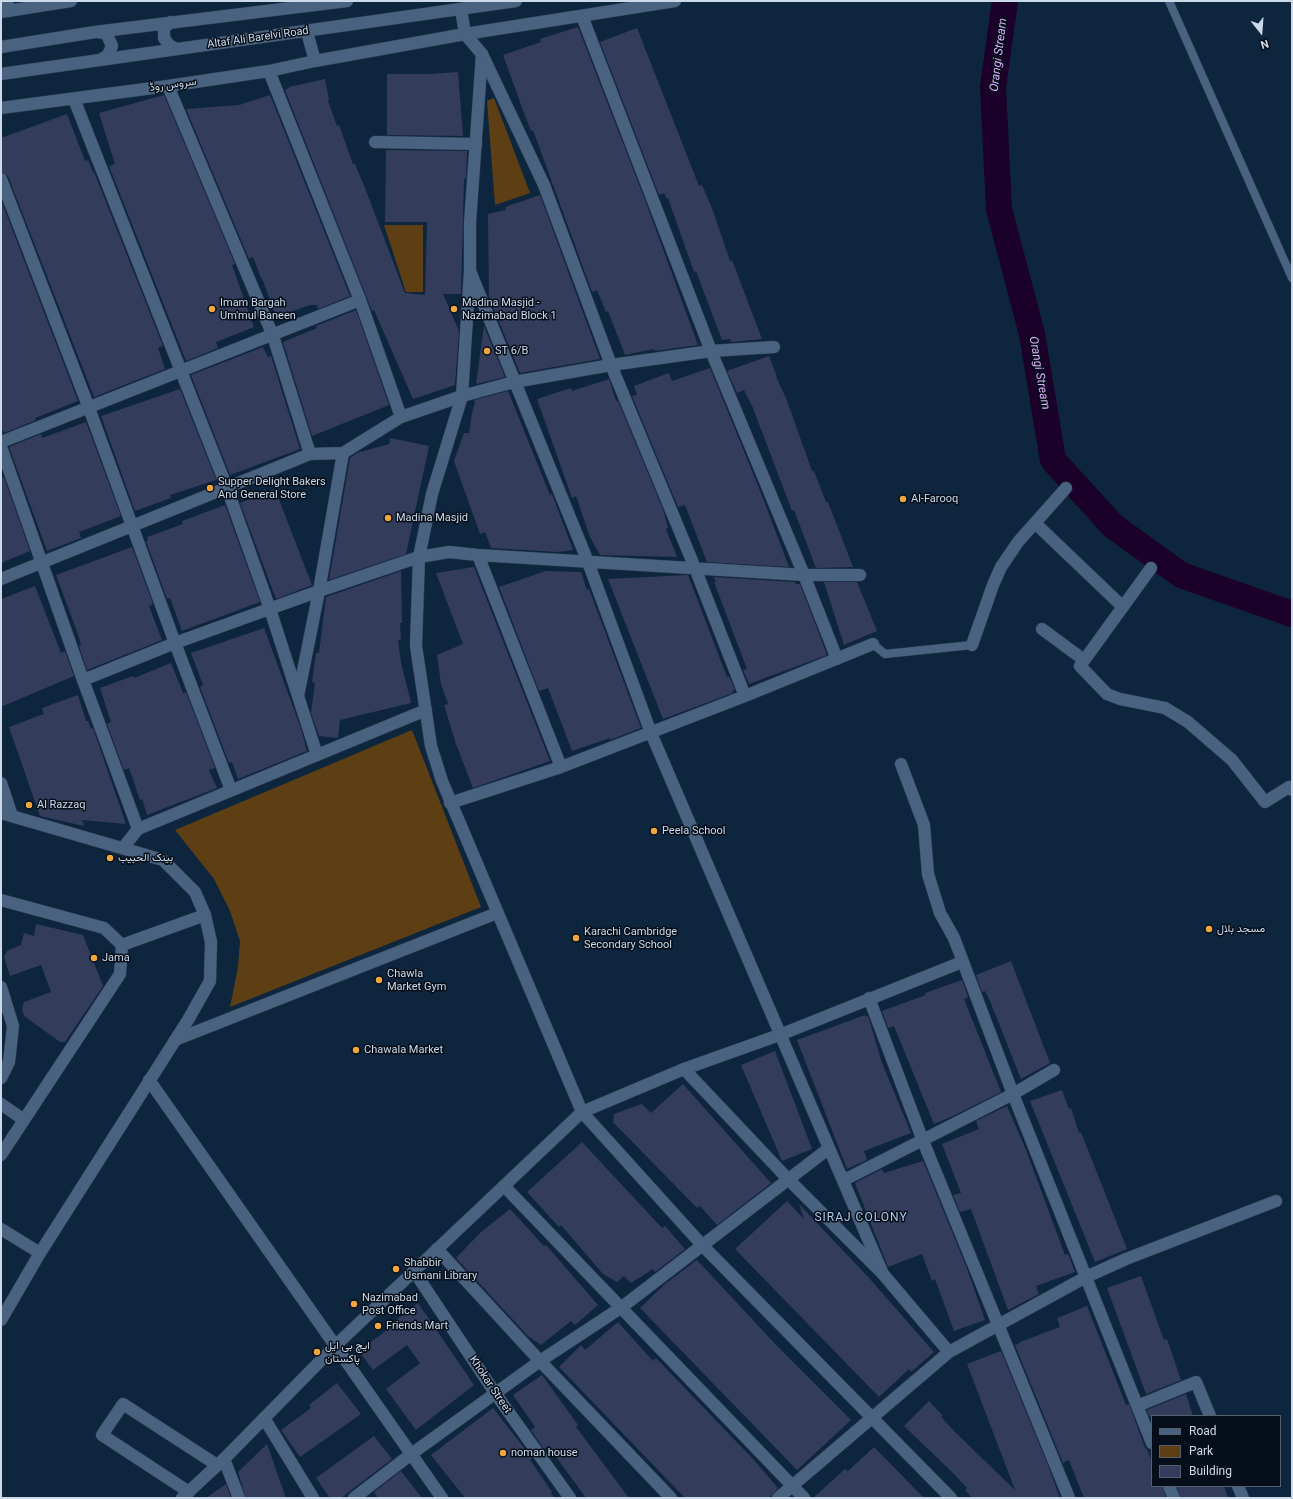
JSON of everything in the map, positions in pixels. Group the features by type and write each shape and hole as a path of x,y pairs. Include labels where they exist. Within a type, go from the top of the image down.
{"street":[{"path":"6,8 71,1"},
{"path":"1,48 95,32 348,1"},
{"name":"Altaf Ali Barelvi Road","path":"1,74 307,32 516,1"},
{"name":"سروس روڈ","path":"1,108 74,100 269,71 314,61 465,34 675,1"},
{"path":"462,10 465,34 482,54 544,185 611,366 695,568 745,696"},
{"path":"582,16 711,351 804,575 837,659"},
{"path":"170,22 164,28 164,38 168,46 177,49"},
{"path":"95,32 105,34 111,41 111,50 108,55 100,60"},
{"path":"307,32 314,61"},
{"path":"482,54 470,223 470,271 462,396 432,494 419,557 416,646 431,746 450,802 582,1112 703,1246 951,1498"},
{"path":"269,71 360,300 401,417"},
{"path":"168,86 273,336 310,454"},
{"path":"74,100 227,488 270,609 317,755"},
{"path":"375,142 476,144"},
{"path":"1,179 89,408 175,643 231,790"},
{"path":"470,271 588,562 651,733 730,919 782,1034 828,1149 844,1180 883,1274"},
{"path":"1,442 182,372 360,300"},
{"path":"1,579 310,454 343,453 401,417 462,396 514,382 611,366 711,351 774,347"},
{"path":"1,447 83,680 138,829"},
{"path":"298,697 319,591 343,453"},
{"path":"972,646 993,585 1001,567 1018,542 1066,488"},
{"path":"1035,523 1123,607"},
{"path":"83,680 175,643 319,591 419,557 449,552 804,575 860,575"},
{"path":"478,555 562,767"},
{"path":"1151,568 1080,666 1083,671 1107,694 1165,708 1188,722 1232,760 1265,802 1289,787 1292,790"},
{"path":"1042,629 1084,660"},
{"path":"450,802 562,767 745,696 873,644"},
{"path":"124,848 138,829 426,710"},
{"path":"901,764 924,825 928,874 940,914 954,938 1013,1094 1151,1440"},
{"path":"1,783 6,815 163,860 195,892 204,915 211,942 210,981 175,1040 40,1252 1,1320"},
{"path":"1,900 104,928 122,945"},
{"path":"175,1040 497,913"},
{"path":"122,945 204,915"},
{"path":"1,1156 120,974 122,945"},
{"path":"239,1498 220,1462 123,1404 102,1435 185,1495 220,1462 336,1345 582,1112 684,1069 782,1034 962,962"},
{"path":"1,988 13,1026 9,1062 1,1078"},
{"path":"869,998 923,1140 1070,1498"},
{"path":"684,1069 788,1179 883,1274 949,1352"},
{"path":"844,1180 1013,1094 1054,1070"},
{"path":"149,1080 336,1345 410,1455 442,1498"},
{"path":"1,1104 24,1120"},
{"path":"354,1498 495,1393 622,1306 703,1246 828,1149"},
{"path":"504,1186 622,1306 804,1498"},
{"path":"778,1498 949,1352 1086,1277 1126,1259 1276,1201"},
{"path":"1,1229 40,1252"},
{"path":"437,1249 540,1361 671,1498"},
{"name":"Khokar Street","path":"414,1271 495,1393 570,1498"},
{"path":"1138,1406 1196,1382 1210,1415"},
{"path":"264,1418 313,1498"},
{"path":"1169,1487 1174,1498"},
{"path":"1238,1487 1243,1498"}],"lane":[{"path":"1169,1 1292,278"},
{"path":"873,644 885,654 972,646"}],"green space":[{"path":"494,98 530,193 495,205 487,101"},
{"path":"384,225 423,225 423,292 406,292"},
{"path":"412,730 481,907 230,1007 238,967 240,941 230,911 214,879 175,830"}],"building":[{"path":"578,27 645,200 698,345 655,351 654,349 625,355 608,311 606,312 597,290 592,292 533,130 531,131 524,113 503,55 541,42 540,39"},
{"path":"637,28 699,186 702,185 712,208 730,261 732,260 762,339 731,342 730,339 722,340 696,271 694,272 668,198 667,199 664,193 659,195 600,42"},
{"path":"458,72 463,136 387,135 387,74"},
{"path":"325,79 328,101 337,126 339,125 353,164 355,164 365,188 405,293 425,295 427,222 385,222 386,150 467,151 466,179 464,179 461,294 443,294 459,331 455,385 413,399 374,310 372,311 285,90 289,87"},
{"path":"164,95 235,264 232,265 254,327 216,342 218,348 186,361 109,166 115,164 99,113"},
{"path":"270,95 350,296 318,309 317,305 310,305 276,317 253,257 249,259 186,109 239,105"},
{"path":"67,114 85,161 88,160 94,172 163,346 158,348 165,369 94,397 8,176 1,172 1,138"},
{"path":"540,195 600,359 520,373 489,297 488,214 506,210 505,207"},
{"path":"1,200 78,401 35,418 36,420 4,433 1,431"},
{"path":"356,310 389,405 312,436 283,342 317,328 316,326"},
{"name":"ST 6/B","path":"484,326 505,377 476,384 478,369"},
{"path":"263,347 268,357 271,356 300,449 230,475 191,375"},
{"path":"769,356 776,377 786,398 812,471 814,471 826,502 828,502 853,567 816,568 794,510 792,511 753,408 744,390 737,393 727,371"},
{"path":"710,368 759,488 789,567 707,562 685,505 678,507 632,396 637,395 634,386 669,373 672,381"},
{"path":"609,379 616,401 618,401 664,512 668,528 666,529 677,557 600,555 590,537 576,496 572,498 537,399 571,388 572,391"},
{"path":"180,389 216,480 170,495 171,498 135,511 101,416"},
{"path":"508,391 550,495 552,494 573,550 558,552 491,548 485,532 480,534 454,461 464,433 469,433 475,403 474,400"},
{"path":"86,422 121,516 79,532 81,538 47,551 9,447 41,434 42,438"},
{"path":"390,438 429,446 406,554 329,580 350,458 357,453 389,444"},
{"path":"4,477 30,551 1,563 1,478"},
{"path":"275,489 312,585 276,599 240,503"},
{"path":"225,505 260,602 182,631 170,598 167,599 146,541 148,541 147,537 183,524 182,521"},
{"path":"132,547 153,604 149,606 162,640 87,670 79,646 81,645 80,640 56,575"},
{"path":"474,567 550,761 473,788 456,744 444,705 448,704 441,684 437,655 463,644 436,573"},
{"path":"401,571 402,623 400,623 401,640 398,640 401,662 411,703 340,720 338,738 319,736 311,713 315,683 312,682 316,653 319,653 326,597"},
{"path":"546,571 581,572 587,590 589,589 641,728 610,740 610,738 572,751 548,688 539,691 499,587"},
{"path":"688,575 727,677 729,676 735,690 732,691 733,693 663,719 608,579"},
{"path":"714,577 795,582 796,584 800,584 827,655 749,684 743,670 747,669 714,582 716,582"},
{"path":"824,582 857,582 877,631 844,645"},
{"path":"35,586 61,653 65,651 74,676 1,707 1,599"},
{"path":"264,628 300,726 307,751 238,779 232,762 229,763 200,687 203,685 191,653"},
{"path":"171,663 183,693 186,692 215,768 209,770 217,788 147,815 129,768 124,770 107,724 111,722 100,688 133,676 134,678"},
{"path":"78,695 86,721 88,721 91,729 93,728 126,824 82,820 84,826 40,816 9,727 44,714 42,708"},
{"path":"36,924 83,935 103,986 65,1042 60,1042 24,1016 22,1009 24,1002 51,992 41,965 10,976 4,957 7,951 21,945 24,933 34,936"},
{"path":"1011,961 1050,1063 1021,1079 990,1001 985,991 982,992 976,975"},
{"path":"962,980 968,997 964,999 1001,1092 934,1124 894,1026 888,1028 882,1011 926,995 925,993"},
{"path":"865,1015 866,1017 868,1016 882,1063 911,1133 864,1151 867,1160 847,1169 797,1040"},
{"path":"775,1051 812,1149 782,1161 741,1065"},
{"path":"683,1084 771,1183 717,1225 700,1206 697,1208 613,1122 614,1114 642,1104 651,1113"},
{"path":"1062,1090 1069,1109 1071,1108 1079,1133 1081,1132 1127,1249 1095,1262 1030,1101"},
{"path":"1007,1106 1026,1150 1065,1255 1067,1254 1069,1256 1075,1272 1036,1286 1039,1294 1008,1310 971,1209 960,1212 953,1195 961,1193 942,1144 979,1129 976,1121"},
{"path":"582,1142 662,1228 665,1226 685,1249 655,1272 653,1269 631,1283 624,1276 617,1282 603,1274 561,1225 559,1227 527,1192"},
{"path":"923,1161 966,1266 985,1320 954,1331 935,1279 932,1281 922,1254 888,1267 855,1183 882,1169 884,1173"},
{"path":"787,1201 804,1219 799,1204 869,1278 934,1352 911,1372 909,1369 879,1397 735,1249"},
{"path":"510,1209 544,1246 546,1245 598,1305 575,1325 571,1321 541,1345 528,1336 456,1258 480,1233"},
{"path":"697,1260 778,1347 851,1420 797,1470 640,1308 665,1284"},
{"path":"1141,1276 1164,1340 1167,1339 1181,1380 1146,1394 1107,1288"},
{"path":"418,1303 474,1385 416,1430 386,1389 420,1363 407,1345 373,1370 359,1351 392,1326 391,1324"},
{"path":"1087,1306 1126,1405 1129,1404 1145,1448 1147,1449 1151,1459 1151,1487 1162,1487 1166,1498 1084,1498 1069,1460 1063,1463 1015,1345 1060,1327 1057,1318"},
{"path":"618,1322 653,1361 656,1358 754,1460 778,1488 771,1496 768,1498 685,1498 559,1367 581,1345 585,1350"},
{"path":"1001,1351 1060,1498 972,1498 965,1490 967,1488 954,1474 904,1426 929,1401 956,1433 1015,1490 967,1364"},
{"path":"542,1375 578,1425 576,1427 629,1498 586,1498 548,1446 544,1449 531,1430 535,1427 513,1395"},
{"path":"337,1383 361,1414 300,1457 281,1430 311,1408 309,1405"},
{"path":"1186,1394 1193,1415 1149,1416 1147,1410"},
{"path":"493,1408 532,1458 530,1460 552,1492 551,1493 554,1498 465,1498 431,1455"},
{"path":"374,1436 392,1459 341,1498 330,1498 316,1478"},
{"path":"267,1444 286,1498 246,1498 238,1472"},
{"path":"874,1447 924,1498 813,1498 845,1469 848,1471"},
{"path":"401,1471 422,1498 378,1498 374,1492"},
{"path":"226,1484 231,1498 206,1498"},
{"path":"1177,1487 1224,1487 1228,1498 1181,1498"}],"waterway":[{"name":"Orangi Stream","path":"1005,1 993,87 999,209 1032,334 1053,460 1113,526 1181,575 1292,614"}],"place":[{"name":"Imam Bargah Um'mul Baneen","path":"212,309"},
{"name":"Madina Masjid - Nazimabad Block 1","path":"454,309"},
{"name":"ST 6/B","path":"487,351"},
{"name":"Supper Delight Bakers And General Store","path":"210,488"},
{"name":"Al-Farooq","path":"903,499"},
{"name":"Madina Masjid","path":"388,518"},
{"name":"Al Razzaq","path":"29,805"},
{"name":"Peela School","path":"654,831"},
{"name":"بينک الحبيب","path":"110,858"},
{"name":"مسجد بلال","path":"1209,929"},
{"name":"Karachi Cambridge Secondary School","path":"576,938"},
{"name":"Jama","path":"94,958"},
{"name":"Chawla Market Gym","path":"379,980"},
{"name":"Chawala Market","path":"356,1050"},
{"name":"Shabbir Usmani Library","path":"396,1269"},
{"name":"Nazimabad Post Office","path":"354,1304"},
{"name":"Friends Mart","path":"378,1326"},
{"name":"ایچ بی ایل پاکستان","path":"317,1352"},
{"name":"noman house","path":"503,1453"}],"district":[{"name":"SIRAJ COLONY","path":"861,1218"}]}
